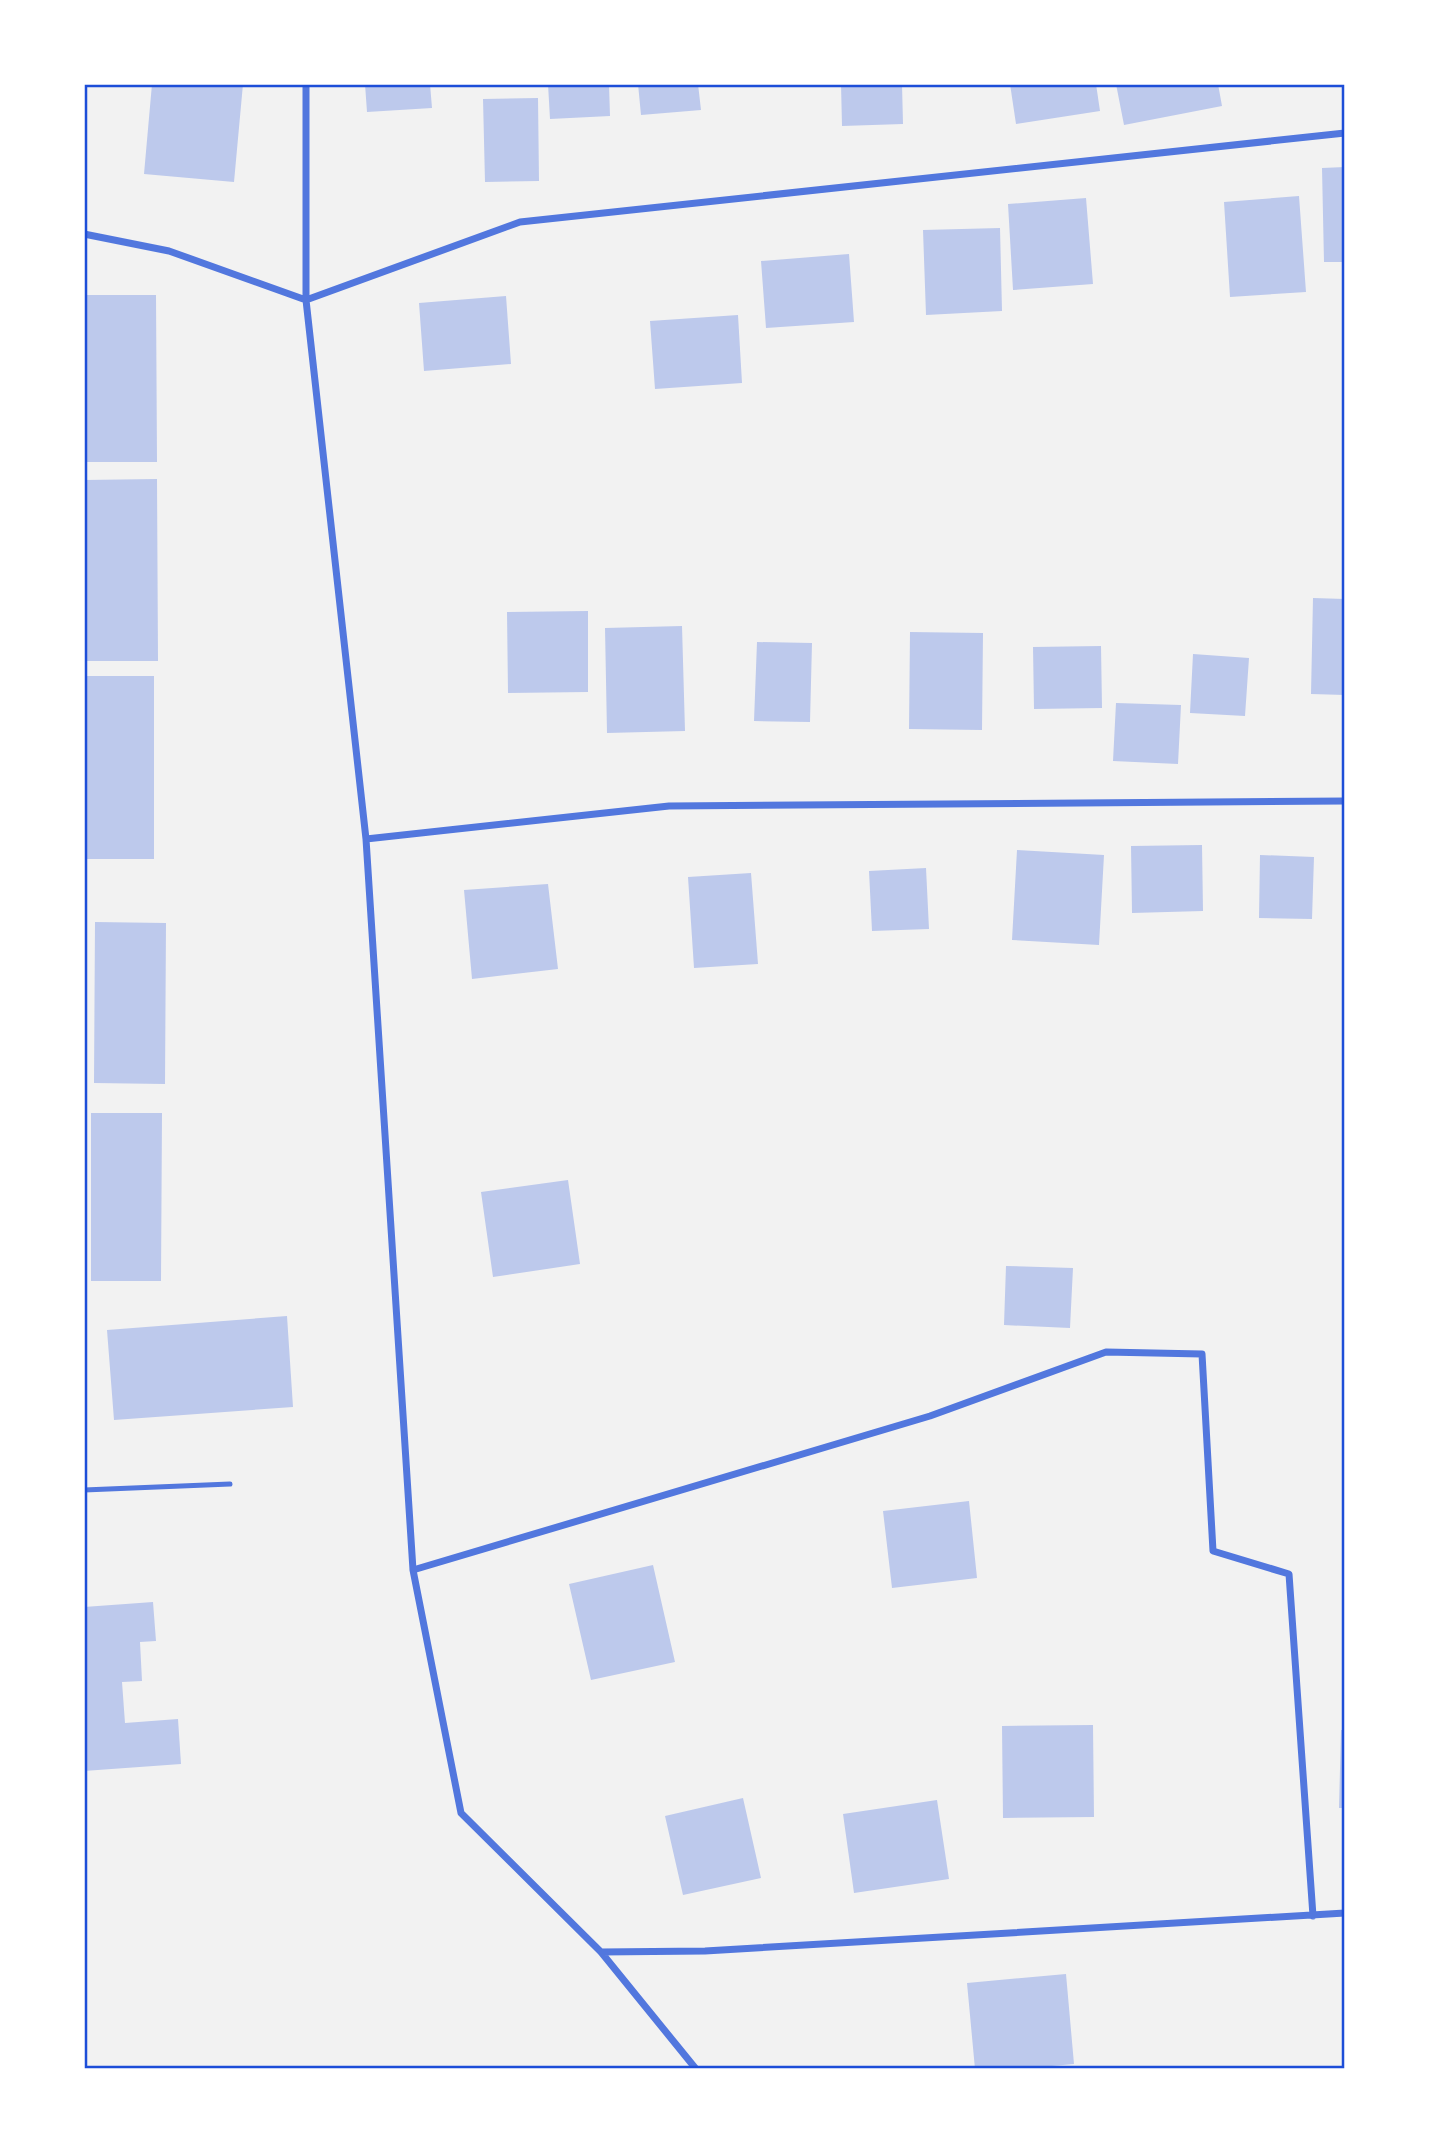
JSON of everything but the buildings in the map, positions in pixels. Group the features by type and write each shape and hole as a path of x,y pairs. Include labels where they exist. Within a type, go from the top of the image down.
{"street":[{"path":"306,84 306,300 366,839 413,1570 461,1813 601,1952 696,2069"},
{"path":"84,233 169,251 306,300 520,222 1345,133"},
{"path":"366,839 669,806 1345,801"},
{"path":"413,1570 930,1416 1107,1352 1202,1354 1213,1550 1289,1574 1313,1916"},
{"path":"601,1952 705,1951 1345,1913"}],"lane":[{"path":"84,1490 230,1484"}]}
